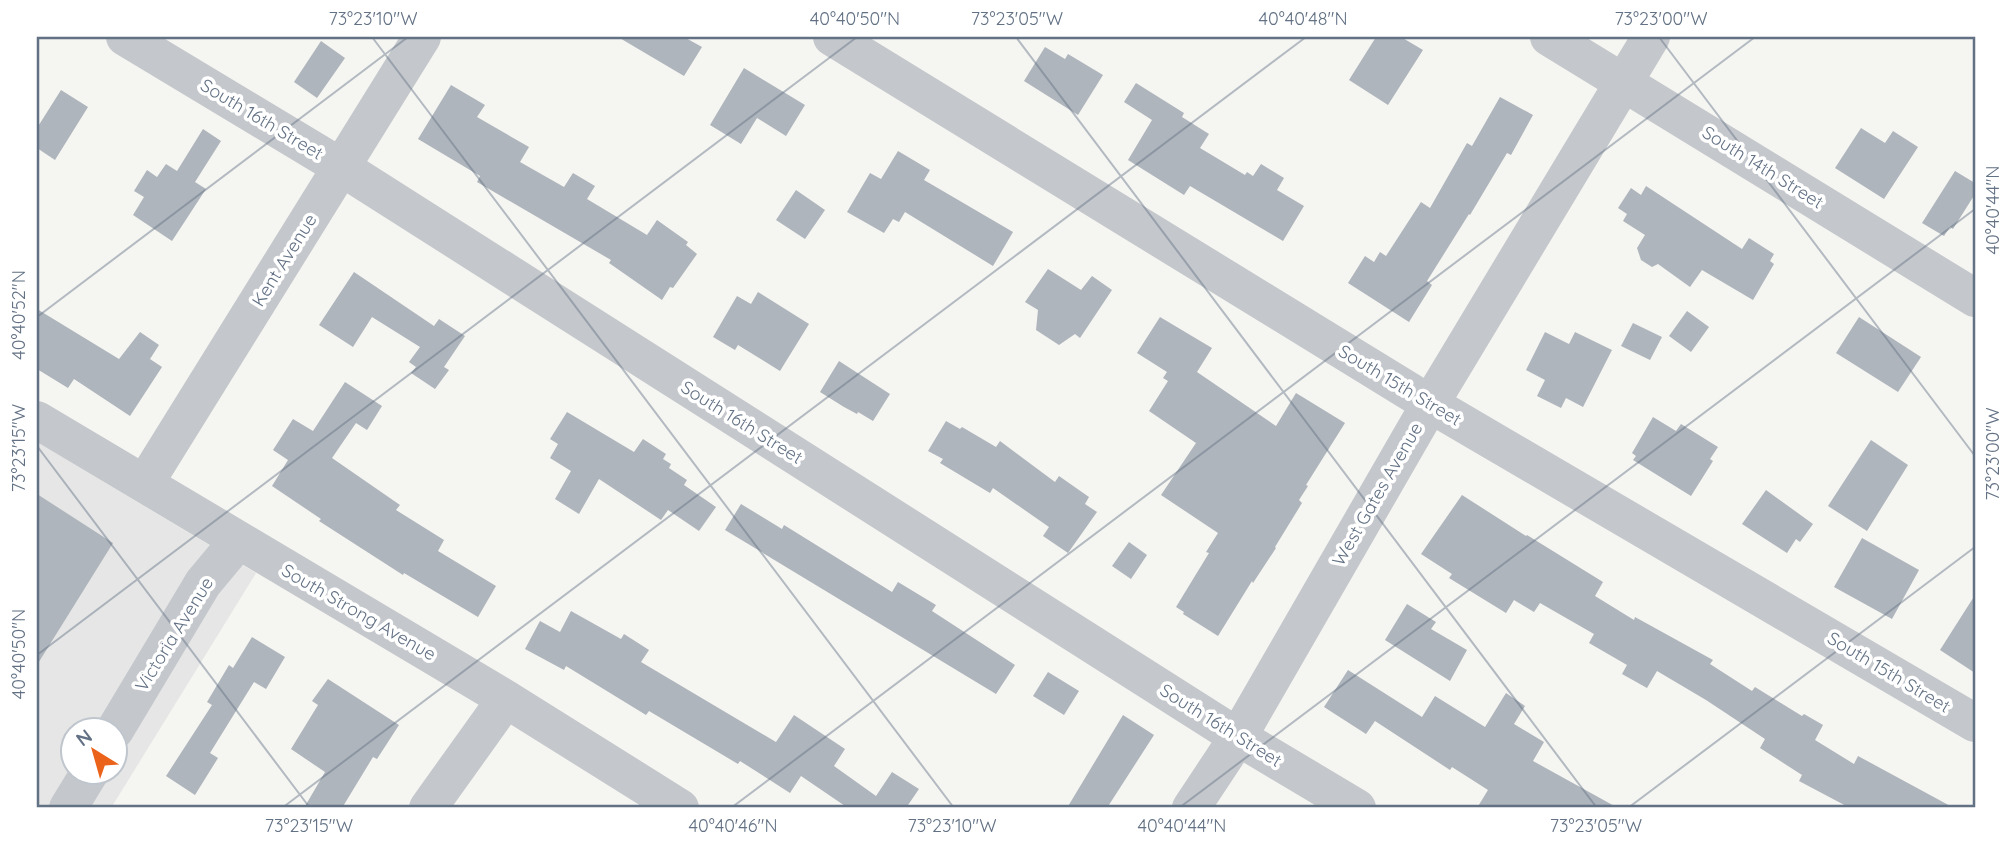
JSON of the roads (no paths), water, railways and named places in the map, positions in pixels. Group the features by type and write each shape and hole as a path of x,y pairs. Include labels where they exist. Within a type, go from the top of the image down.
{"street":[{"name":"South 16th Street","path":"125,37 341,167 1238,737 1357,808"},
{"name":"Kent Avenue","path":"145,483 422,37"},
{"name":"South 15th Street","path":"832,37 1430,404 1975,723"},
{"name":"South 14th Street","path":"1549,37 1975,298"},
{"name":"West Gates Avenue","path":"1191,808 1238,737 1430,404 1651,37"},
{"name":"South Strong Avenue","path":"37,420 506,699 680,808"},
{"name":"Victoria Avenue","path":"123,716 203,583 238,541"},
{"path":"428,808 506,699"},
{"path":"68,808 81,786"}]}
